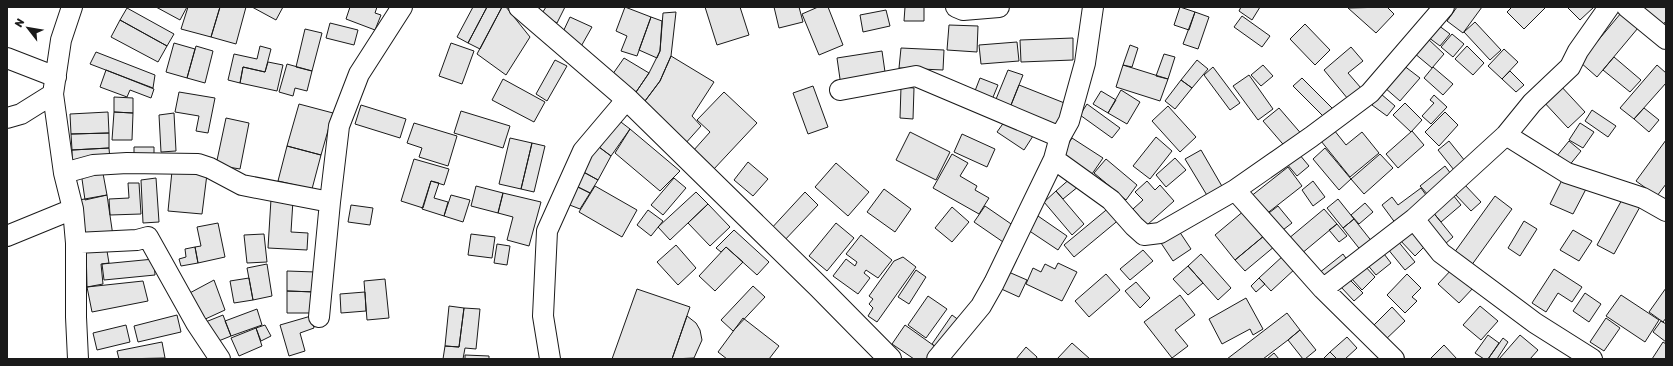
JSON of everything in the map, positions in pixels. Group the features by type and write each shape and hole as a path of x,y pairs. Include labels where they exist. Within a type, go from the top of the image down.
{"street":[{"path":"72,7 61,40 54,86 64,173 73,209 76,243 76,317 78,359"},
{"path":"319,317 339,126 359,74 402,7"},
{"path":"520,7 627,99 814,281 890,359"},
{"path":"956,7 963,10 999,7"},
{"path":"936,359 981,306 994,283 1054,159 1060,137 1069,121 1085,63 1093,7"},
{"path":"1054,159 1111,200 1144,235 1160,234 1235,190 1311,138 1370,94 1444,7"},
{"path":"1323,289 1414,219 1506,135 1532,103 1570,68 1578,51 1609,7"},
{"path":"1627,7 1666,39"},
{"path":"7,58 54,86"},
{"path":"840,90 916,76 1060,137"},
{"path":"7,118 21,114 54,86"},
{"path":"550,359 543,316 547,231 583,151 627,99"},
{"path":"1506,135 1567,173 1643,198 1666,211"},
{"path":"64,173 93,165 127,163 198,164 210,168 242,185 330,202"},
{"path":"1235,190 1323,289 1394,359"},
{"path":"7,236 73,209"},
{"path":"1414,219 1441,253 1535,323 1592,359"},
{"path":"76,243 136,240 148,237 196,323 220,359"}],"building":[{"path":"156,7 187,7 180,20"},
{"path":"188,7 220,7 211,37 181,29"},
{"path":"220,7 246,7 236,44 211,37"},
{"path":"252,7 283,7 276,20"},
{"path":"350,7 377,7 375,13 381,15 375,30 346,19"},
{"path":"473,7 487,7 468,43 457,37"},
{"path":"487,7 502,7 480,49 468,43"},
{"path":"502,7 506,7 530,37 506,75 477,54"},
{"path":"546,7 565,7 557,23 541,15"},
{"path":"625,7 651,17 637,56 621,51 627,36 616,31"},
{"path":"705,7 740,7 749,35 717,45"},
{"path":"774,7 799,7 803,22 779,28"},
{"path":"818,7 828,7 843,45 819,55 802,14"},
{"path":"905,7 924,7 924,21 904,21"},
{"path":"1180,7 1195,12 1189,30 1174,25"},
{"path":"1241,7 1260,7 1252,20 1239,11"},
{"path":"1387,7 1394,14 1376,33 1348,8"},
{"path":"1457,7 1482,7 1463,33 1447,21"},
{"path":"1512,7 1546,7 1524,29 1507,12"},
{"path":"1567,7 1594,7 1580,20"},
{"path":"1636,7 1666,7 1666,21 1660,28"},
{"path":"127,8 174,34 167,46 120,20"},
{"path":"886,10 890,26 863,32 860,15"},
{"path":"676,12 671,56 660,81 642,105 632,98 649,73 660,51 663,13"},
{"path":"1195,12 1209,17 1198,49 1183,44"},
{"path":"1621,13 1638,28 1597,77 1580,62"},
{"path":"1242,16 1270,36 1262,47 1234,27"},
{"path":"570,17 592,27 579,50 562,34"},
{"path":"651,17 662,21 660,51 657,58 639,50"},
{"path":"120,20 167,46 158,62 111,37"},
{"path":"1475,22 1501,50 1490,60 1464,32"},
{"path":"330,23 358,30 354,45 326,38"},
{"path":"1305,24 1330,50 1315,65 1290,39"},
{"path":"949,25 978,26 977,52 947,50"},
{"path":"1438,25 1450,34 1440,46 1428,37"},
{"path":"305,29 322,33 312,71 296,67"},
{"path":"1452,34 1464,44 1453,57 1441,47"},
{"path":"1073,38 1073,60 1021,62 1020,40"},
{"path":"1427,38 1444,54 1432,68 1414,53"},
{"path":"1017,42 1019,61 981,64 979,45"},
{"path":"174,43 195,49 187,78 166,72"},
{"path":"451,43 474,51 462,84 439,76"},
{"path":"1130,45 1138,48 1132,67 1123,65"},
{"path":"196,46 213,51 205,83 187,78"},
{"path":"260,46 271,49 265,72 243,67 240,83 228,80 234,54 257,59"},
{"path":"1467,46 1484,63 1473,75 1455,59"},
{"path":"1351,47 1363,61 1348,73 1361,88 1348,99 1324,70"},
{"path":"901,48 944,50 943,70 899,68"},
{"path":"1504,49 1518,62 1502,79 1488,66"},
{"path":"882,51 886,79 841,86 837,58"},
{"path":"96,52 155,75 153,88 90,64"},
{"path":"1164,54 1175,57 1168,79 1156,76"},
{"path":"671,56 714,82 692,116 701,126 684,145 642,105 660,81"},
{"path":"1614,57 1641,80 1630,92 1603,70"},
{"path":"624,58 649,73 632,98 610,78"},
{"path":"555,60 567,66 547,101 536,94"},
{"path":"1197,60 1208,69 1192,88 1181,80"},
{"path":"268,62 283,65 277,91 240,83 243,67 265,72"},
{"path":"287,64 312,71 307,91 295,88 293,96 279,92"},
{"path":"1123,65 1168,79 1160,101 1116,87"},
{"path":"1263,65 1273,76 1261,86 1251,75"},
{"path":"1403,65 1420,78 1400,101 1384,87"},
{"path":"1657,65 1666,73 1666,83 1634,119 1620,108"},
{"path":"1213,67 1240,103 1230,110 1204,75"},
{"path":"1433,67 1453,84 1443,95 1424,78"},
{"path":"106,70 154,89 151,98 130,90 127,97 100,87"},
{"path":"1008,70 1023,75 1009,110 994,104"},
{"path":"1510,71 1524,85 1516,92 1502,79"},
{"path":"1249,75 1273,109 1258,120 1233,86"},
{"path":"980,78 998,85 991,102 973,96"},
{"path":"1302,78 1335,111 1327,120 1293,86"},
{"path":"503,79 545,102 534,122 492,100"},
{"path":"1181,80 1192,88 1175,109 1165,101"},
{"path":"1559,84 1585,112 1568,128 1542,100"},
{"path":"1019,85 1067,104 1057,129 1009,110"},
{"path":"813,86 828,127 808,134 793,93"},
{"path":"901,87 914,88 913,119 900,118"},
{"path":"1121,90 1140,102 1127,124 1108,113"},
{"path":"1101,91 1116,100 1108,113 1093,104"},
{"path":"179,92 215,98 208,133 196,131 199,116 175,112"},
{"path":"724,92 757,123 713,170 693,151 710,132 697,120"},
{"path":"1381,94 1395,106 1387,116 1372,105"},
{"path":"1434,95 1447,107 1431,124 1422,116 1434,103 1430,100"},
{"path":"114,97 133,98 133,113 114,112"},
{"path":"1405,103 1422,120 1411,132 1393,115"},
{"path":"299,104 333,113 321,155 287,146"},
{"path":"1087,104 1120,128 1112,138 1080,115"},
{"path":"361,105 406,119 400,138 355,124"},
{"path":"1168,106 1196,137 1180,152 1152,121"},
{"path":"1279,108 1304,137 1288,150 1263,121"},
{"path":"1644,108 1659,120 1649,132 1634,119"},
{"path":"1592,110 1616,126 1608,137 1585,121"},
{"path":"461,111 510,126 503,148 454,133"},
{"path":"108,112 109,133 71,134 70,114"},
{"path":"114,112 133,113 132,140 112,140"},
{"path":"1445,112 1458,125 1439,146 1425,132"},
{"path":"174,113 176,151 161,152 159,115"},
{"path":"226,118 249,123 240,169 216,165"},
{"path":"1007,118 1033,136 1024,150 997,132"},
{"path":"617,119 630,129 611,156 595,144"},
{"path":"414,123 457,136 448,166 419,157 422,148 407,143"},
{"path":"1580,123 1594,132 1583,148 1569,140"},
{"path":"630,129 680,171 660,191 615,153"},
{"path":"1334,130 1346,145 1362,132 1379,153 1350,177 1321,141"},
{"path":"1412,131 1424,145 1398,168 1386,154"},
{"path":"910,132 950,152 936,180 896,160"},
{"path":"109,133 109,148 72,150 71,134"},
{"path":"962,134 995,149 987,167 954,152"},
{"path":"1156,137 1172,151 1150,179 1133,166"},
{"path":"510,138 532,143 521,189 499,184"},
{"path":"1072,138 1103,158 1092,174 1062,154"},
{"path":"1666,140 1666,184 1657,196 1636,181"},
{"path":"1449,141 1465,161 1454,170 1438,150"},
{"path":"1569,141 1581,151 1568,167 1556,157"},
{"path":"532,143 545,146 534,192 521,189"},
{"path":"595,144 611,156 598,180 578,169"},
{"path":"287,146 321,155 312,189 278,181"},
{"path":"134,147 154,147 154,160 134,161"},
{"path":"109,148 110,160 72,162 72,150"},
{"path":"1325,148 1351,179 1339,190 1313,159"},
{"path":"1201,150 1223,188 1208,197 1185,159"},
{"path":"952,154 968,163 960,176 977,186 975,190 989,198 979,214 933,188"},
{"path":"1299,154 1309,166 1297,176 1287,164"},
{"path":"1380,154 1393,168 1364,194 1351,179"},
{"path":"1175,158 1186,170 1166,187 1156,175"},
{"path":"414,159 449,169 444,185 431,181 423,208 401,201"},
{"path":"1106,159 1137,185 1126,200 1094,173"},
{"path":"748,162 768,179 753,196 734,180"},
{"path":"836,163 869,192 848,216 815,187"},
{"path":"1445,166 1454,178 1430,197 1420,186"},
{"path":"1288,167 1302,186 1265,215 1250,197"},
{"path":"102,168 107,195 85,200 81,172"},
{"path":"578,169 598,180 590,193 570,183"},
{"path":"172,171 207,174 202,214 168,211"},
{"path":"1072,177 1079,186 1063,199 1056,191"},
{"path":"156,178 159,222 143,223 141,180"},
{"path":"674,178 686,188 663,215 651,205"},
{"path":"1563,178 1586,189 1573,214 1550,204"},
{"path":"431,181 439,183 434,198 448,202 444,216 422,209"},
{"path":"1147,181 1155,190 1160,185 1174,201 1147,225 1133,209 1143,200 1135,192"},
{"path":"1313,181 1325,197 1313,206 1302,190"},
{"path":"128,183 139,183 141,214 110,215 109,199 129,198"},
{"path":"570,183 590,193 580,209 562,202"},
{"path":"1464,184 1481,202 1471,211 1454,193"},
{"path":"476,186 503,193 498,213 471,206"},
{"path":"595,186 637,210 622,237 579,212"},
{"path":"1421,188 1429,199 1396,224 1382,205 1392,197 1398,205"},
{"path":"884,189 911,209 895,232 867,212"},
{"path":"1056,191 1084,224 1072,235 1044,202"},
{"path":"696,192 708,204 670,240 658,227"},
{"path":"805,192 818,205 782,243 769,231"},
{"path":"503,193 541,202 529,246 507,240 513,217 498,213"},
{"path":"107,195 113,236 86,240 79,200"},
{"path":"451,195 470,200 463,222 444,216"},
{"path":"1453,195 1461,205 1441,222 1432,211"},
{"path":"1495,196 1512,209 1471,266 1454,253"},
{"path":"1624,196 1641,205 1614,254 1597,245"},
{"path":"271,199 293,200 291,232 308,233 307,250 268,248"},
{"path":"1338,199 1354,219 1343,228 1327,208"},
{"path":"1365,203 1373,212 1359,224 1351,215"},
{"path":"708,204 730,227 710,246 688,223"},
{"path":"351,205 373,208 370,225 348,222"},
{"path":"985,206 1017,228 1006,244 974,222"},
{"path":"1111,206 1121,218 1074,257 1064,245"},
{"path":"1278,206 1292,223 1279,233 1265,216"},
{"path":"952,207 969,222 952,242 935,228"},
{"path":"1324,209 1337,224 1301,254 1288,239"},
{"path":"648,210 663,221 651,236 637,225"},
{"path":"1245,210 1265,235 1235,260 1215,235"},
{"path":"1432,211 1453,237 1445,244 1424,217"},
{"path":"1038,216 1067,236 1058,250 1028,230"},
{"path":"1354,219 1373,243 1362,252 1343,228"},
{"path":"1524,221 1537,229 1520,256 1508,248"},
{"path":"218,223 225,257 198,263 195,247 201,246 197,227"},
{"path":"836,223 854,238 827,271 809,256"},
{"path":"1337,224 1347,236 1339,242 1329,230"},
{"path":"1411,227 1427,244 1415,256 1399,239"},
{"path":"1177,228 1191,249 1173,261 1159,240"},
{"path":"734,230 769,262 757,275 726,247 721,252 716,248"},
{"path":"1573,230 1592,241 1579,261 1560,250"},
{"path":"264,234 267,262 247,263 244,235"},
{"path":"471,234 495,237 492,258 468,255"},
{"path":"861,235 892,260 878,278 866,270 864,273 870,278 858,294 833,276 846,259 855,266 857,262 846,254"},
{"path":"1265,235 1275,246 1245,271 1235,260"},
{"path":"1397,240 1415,262 1405,270 1387,248"},
{"path":"497,244 510,246 507,265 494,263"},
{"path":"106,245 109,263 101,264 103,284 87,287 86,246"},
{"path":"676,245 696,268 678,285 657,262"},
{"path":"195,247 198,263 181,266 179,259 186,257 185,249"},
{"path":"726,247 743,262 715,291 699,276"},
{"path":"1143,250 1153,261 1130,280 1120,269"},
{"path":"1381,250 1391,263 1376,275 1366,263"},
{"path":"1201,254 1231,288 1218,300 1188,266"},
{"path":"1343,254 1350,264 1327,283 1319,273"},
{"path":"1284,255 1296,268 1271,291 1259,278"},
{"path":"903,257 916,267 877,322 868,316 873,308 869,304 873,299 869,296 894,261"},
{"path":"154,259 155,275 104,280 102,264"},
{"path":"1058,263 1077,272 1062,301 1026,284 1033,268 1041,272 1045,264 1055,269"},
{"path":"267,264 272,296 253,300 247,268"},
{"path":"1364,265 1375,277 1362,290 1351,278"},
{"path":"1188,266 1203,283 1188,295 1173,279"},
{"path":"1453,268 1474,287 1459,303 1438,284"},
{"path":"1554,269 1582,287 1572,302 1558,293 1546,312 1532,303"},
{"path":"916,270 926,277 909,304 898,297"},
{"path":"1004,270 1027,280 1019,297 997,287"},
{"path":"287,271 316,272 316,292 287,291"},
{"path":"1106,274 1120,290 1089,317 1075,301"},
{"path":"1407,274 1421,288 1412,297 1417,301 1405,313 1387,295"},
{"path":"249,278 253,300 234,303 230,281"},
{"path":"1259,278 1265,284 1256,292 1251,286"},
{"path":"385,279 389,318 367,320 364,281"},
{"path":"1349,279 1363,293 1354,301 1341,287"},
{"path":"214,280 225,310 201,321 186,295"},
{"path":"143,281 148,301 92,312 87,287"},
{"path":"1136,282 1150,298 1140,308 1125,291"},
{"path":"753,286 765,297 733,331 721,320"},
{"path":"1666,288 1666,318 1663,322 1649,312"},
{"path":"637,289 690,307 672,359 612,359"},
{"path":"287,291 316,292 315,313 287,313"},
{"path":"365,292 366,311 341,313 340,294"},
{"path":"1585,293 1601,304 1589,322 1573,311"},
{"path":"1180,295 1195,315 1175,330 1188,346 1172,358 1144,322"},
{"path":"1621,295 1659,320 1645,342 1606,316"},
{"path":"928,296 947,309 926,338 908,325"},
{"path":"1246,298 1263,329 1253,335 1250,329 1222,344 1209,319"},
{"path":"449,306 464,308 459,347 445,346"},
{"path":"1480,306 1498,321 1481,340 1463,325"},
{"path":"1392,307 1405,321 1383,342 1370,329"},
{"path":"464,308 480,309 476,349 465,348 463,359 443,359 445,346 459,347"},
{"path":"257,309 262,325 231,336 225,321"},
{"path":"1287,313 1300,330 1288,340 1263,359 1227,359"},
{"path":"177,315 181,332 138,342 134,326"},
{"path":"223,315 231,336 211,344 203,323"},
{"path":"952,315 960,321 940,350 932,344"},
{"path":"311,316 314,328 300,333 305,351 289,356 280,325"},
{"path":"687,316 696,323 700,330 702,340 694,358 672,359"},
{"path":"743,318 779,346 769,359 727,359 718,352"},
{"path":"1606,318 1620,328 1604,351 1590,342"},
{"path":"1661,321 1666,324 1666,342 1653,332"},
{"path":"126,325 130,342 97,350 93,333"},
{"path":"265,325 271,336 261,341 256,328"},
{"path":"905,325 940,350 933,359 914,359 892,344"},
{"path":"256,328 262,346 239,356 231,338"},
{"path":"1300,330 1316,350 1305,359 1303,359 1288,340"},
{"path":"1488,335 1499,343 1488,359 1484,359 1475,353"},
{"path":"1520,335 1538,350 1530,359 1499,359"},
{"path":"1347,337 1357,348 1345,359 1337,359 1330,352"},
{"path":"1503,338 1508,342 1497,359 1488,359"},
{"path":"162,342 165,358 119,359 117,351"},
{"path":"1663,342 1666,344 1666,359 1652,359"},
{"path":"1072,343 1090,359 1057,359"},
{"path":"1444,345 1457,359 1430,359"},
{"path":"1026,347 1037,357 1036,359 1016,359"},
{"path":"1330,352 1337,359 1323,359"},
{"path":"1274,353 1279,359 1267,359"},
{"path":"465,355 489,356 489,359 465,359"}]}
